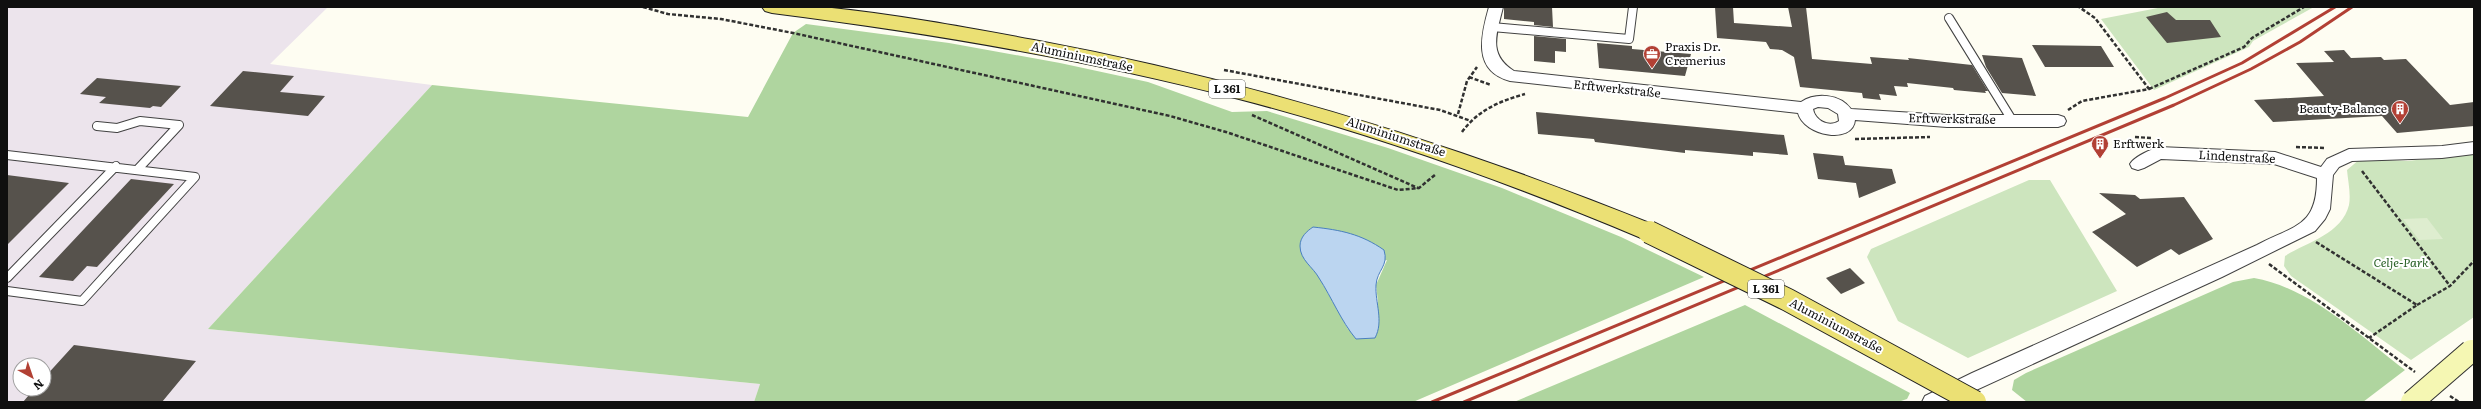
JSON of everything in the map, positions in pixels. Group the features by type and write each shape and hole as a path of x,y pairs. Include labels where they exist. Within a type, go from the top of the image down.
{"main road":[{"name":"Aluminiumstraße","path":"772,7 805,10 1002,40 1186,79 1274,101 1359,125 1537,187 1649,232 1781,296 1975,402"},
{"path":"2412,402 2471,351"}],"street":[{"name":"Erftwerkstraße","path":"1496,7 1488,44 1491,60 1496,67 1510,76 1776,111 1805,108 1811,102 1824,101 1837,105 1846,114 1947,121 2058,120"},
{"path":"1805,108 1806,118 1811,122 1831,130 1844,127 1847,123 1846,114"},
{"path":"1932,402 1992,371 2087,331 2254,253 2313,223 2321,213 2325,200 2325,174 2333,163 2349,155 2442,152 2474,148"},
{"name":"Lindenstraße","path":"2138,164 2158,153 2275,158 2325,174"}],"lane":[{"path":"1492,27 1629,39 1633,7"},
{"path":"1949,18 2012,120"},
{"path":"97,126 117,128 140,121 179,125 138,169"},
{"path":"7,155 116,166 195,177 82,301 7,291"},
{"path":"7,278 116,166"}],"path":[{"path":"644,7 652,7 668,14 722,19 793,33 1129,106 1219,130 1390,188 1404,191 1419,188 1430,181 1436,174"},
{"path":"2079,7 2095,18 2149,89"},
{"path":"2058,120 2072,106 2082,102 2149,89 2244,47 2252,38 2304,7"},
{"path":"1221,70 1458,114 1471,121"},
{"path":"1458,114 1469,77"},
{"path":"1462,132 1471,121 1497,103 1528,93"},
{"path":"1251,114 1419,188"},
{"path":"2349,155 2450,286"},
{"path":"2298,231 2417,305"},
{"path":"2254,253 2417,373"},
{"path":"2369,338 2417,305 2450,286 2474,261"},
{"path":"2447,394 2459,402"}],"shaded area":[{"path":"7,7 328,7 270,64 432,85 208,329 760,384 754,402 7,402"}],"green space":[{"path":"2163,7 2314,7 2253,41 2249,47 2154,90 2101,19"},
{"path":"806,24 949,43 1060,63 1148,82 1232,112 1267,111 1388,148 1502,188 1621,237 1704,277 1413,402 754,402 760,384 208,329 432,85 748,117 793,33","holes":["1387,260 1376,285 1378,302 1348,329 1319,277"]},
{"name":"Celje-Park","path":"2474,153 2474,317 2411,360 2291,276 2284,266 2285,256 2323,236 2339,223 2345,215 2350,201 2347,170 2360,159 2408,161"},
{"path":"2029,180 2050,180 2117,291 1968,358 1898,321 1867,257 1871,249"},
{"path":"2427,218 2443,239 2419,240 2403,219"},
{"path":"2254,278 2275,283 2315,303 2334,315 2405,370 2363,402 2027,402 2012,390 2014,380 2026,373 2233,282"},
{"path":"1745,305 1910,393 1907,399 1898,402 1514,402"}],"water":[{"path":"1313,227 1359,236 1384,250 1385,260 1378,275 1376,285 1379,325 1375,338 1356,339 1346,325 1324,286 1302,255 1300,246 1301,240 1306,232"}],"building":[{"path":"1504,7 1552,7 1553,27 1534,25 1534,22 1504,19"},
{"path":"1715,7 1733,7 1734,23 1792,27 1788,7 1806,7 1812,59 1872,64 1870,57 1909,60 1908,58 1972,65 1988,91 1985,91 1986,93 1954,90 1953,88 1907,83 1908,87 1894,86 1897,96 1879,94 1881,100 1863,98 1862,93 1800,87 1794,57 1782,50 1770,49 1766,42 1717,38"},
{"path":"2167,12 2176,20 2210,20 2221,37 2167,43 2146,17"},
{"path":"1534,36 1566,39 1566,52 1555,51 1555,63 1534,61"},
{"path":"1597,43 1632,46 1632,49 1691,54 1685,76 1599,68"},
{"path":"2032,45 2101,46 2114,67 2045,67"},
{"path":"2344,50 2351,58 2381,57 2384,60 2406,59 2450,105 2474,102 2474,126 2397,133 2382,116 2273,122 2254,100 2324,96 2296,63 2334,62 2324,51"},
{"path":"1982,55 2022,58 2036,96 2002,93 1986,67"},
{"path":"243,71 294,76 280,92 325,96 308,116 210,106"},
{"path":"97,78 181,86 161,107 153,106 150,108 99,103 106,97 80,94"},
{"path":"1536,112 1784,135 1788,155 1753,152 1753,156 1685,150 1685,153 1595,142 1594,139 1538,134"},
{"path":"1813,153 1843,156 1845,165 1892,169 1896,183 1859,198 1856,183 1818,179"},
{"path":"7,175 69,183 7,245"},
{"path":"131,179 174,184 97,267 87,266 73,281 39,277"},
{"path":"2099,193 2135,195 2140,199 2184,197 2213,239 2179,255 2171,249 2137,267 2092,232 2126,214"},
{"path":"1850,268 1865,283 1841,294 1826,278"},
{"path":"74,345 196,361 162,402 23,402 27,397 52,397 52,369"}],"railway":[{"path":"1432,402 2165,98 2242,63 2335,7"},
{"path":"1464,402 2174,105 2251,69 2300,42 2352,7"}],"place":[{"name":"Praxis Dr. Cremerius","path":"1652,69"},
{"name":"Beauty-Balance","path":"2400,124"},
{"name":"Erftwerk","path":"2100,159"}]}
